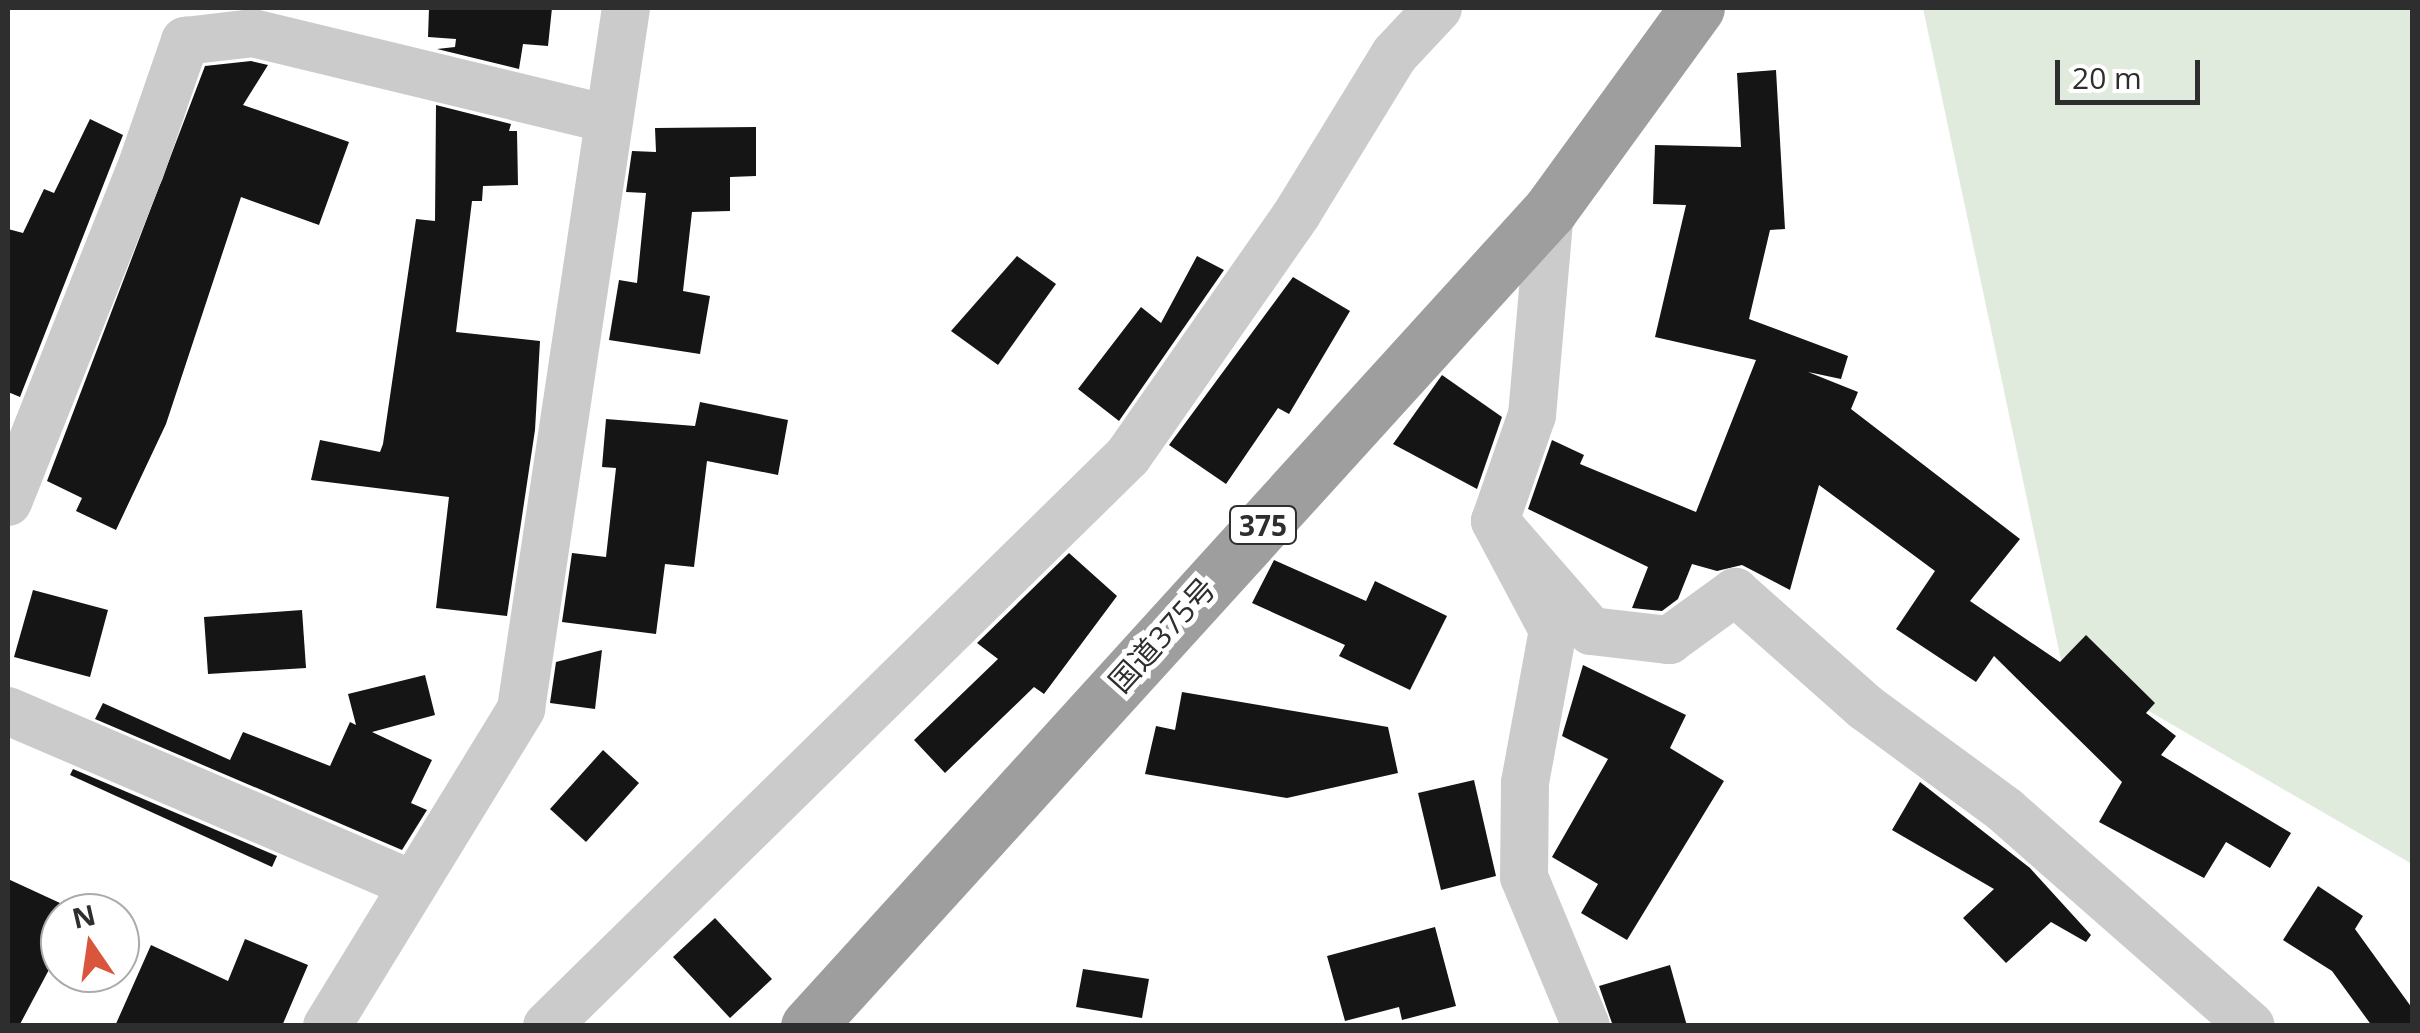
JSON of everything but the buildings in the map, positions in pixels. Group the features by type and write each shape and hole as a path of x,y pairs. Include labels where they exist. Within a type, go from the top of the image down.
{"highway":[{"name":"国道375号","path":"808,1026 1550,210 1697,8"}],"street":[{"path":"327,1026 521,709 626,8"},
{"path":"547,1026 1128,456 1298,212 1395,54 1438,8"},
{"path":"8,502 140,171 184,40 253,33 610,119"},
{"path":"1550,210 1532,415 1495,521 1552,630 1524,783 1524,877 1586,1026"},
{"path":"1495,521 1591,631 1669,640 1735,592 1865,707 2005,810 2252,1026"},
{"path":"8,711 412,884"}],"green space":[{"path":"1923,8 2412,8 2412,864 2061,660"}]}
